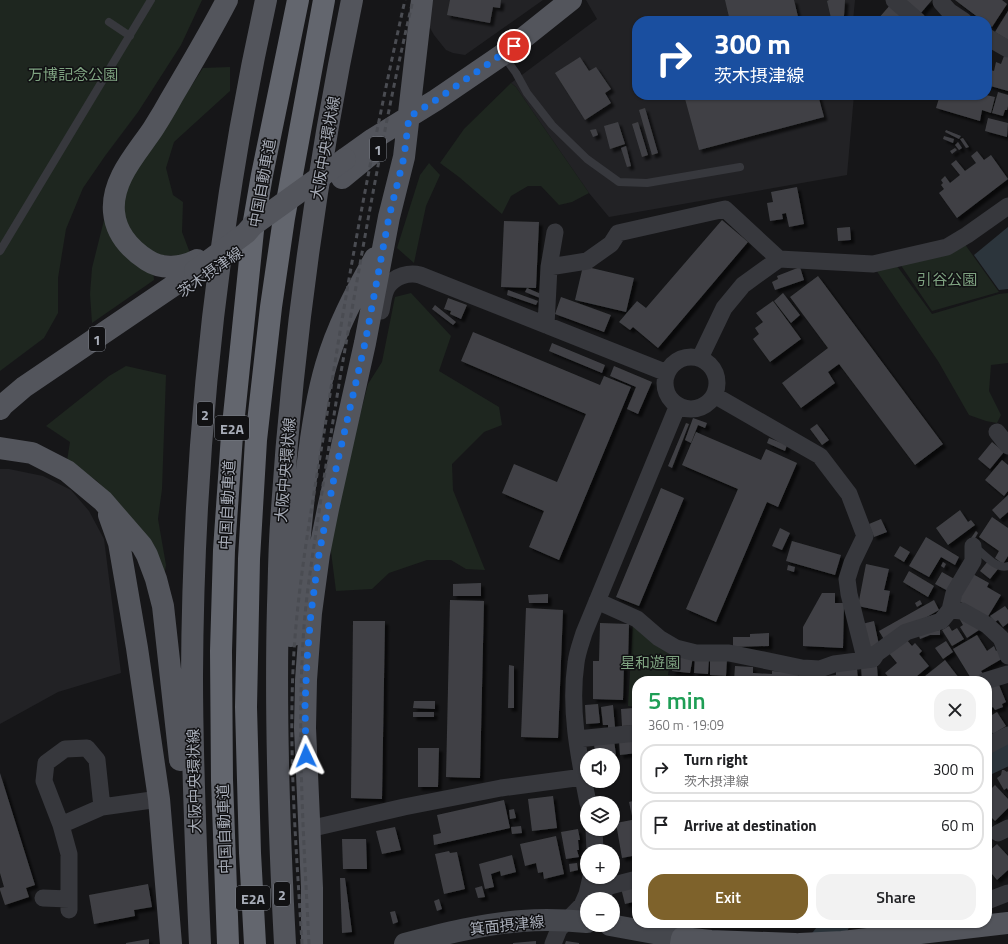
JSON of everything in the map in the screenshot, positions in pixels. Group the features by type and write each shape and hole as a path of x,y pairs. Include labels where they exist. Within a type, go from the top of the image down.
{"highway":[{"name":"中国自動車道","path":"228,944 222,751 222,630 224,550 232,435 254,222 262,175 298,0"},
{"name":"中国自動車道","path":"255,944 250,853 247,692 249,559 256,440 271,307 284,218 324,0"}],"main road":[{"path":"195,272 185,265 170,267 159,265 143,257 131,248 121,235 115,219 114,203 119,185 128,165 153,129 200,52 228,0"},
{"name":"大阪中央環状線","path":"200,944 194,832 192,730 196,536 201,451 214,312 225,224 238,142 266,0"},
{"name":"大阪中央環状線","path":"285,944 278,789 276,683 280,525 296,340 309,244 324,148 352,0"},
{"path":"409,117 422,0"},
{"name":"茨木摂津線","path":"0,409 24,387 195,272 344,168 373,139 436,100 502,55 571,0"},
{"name":"2","path":"312,944 312,888 305,705 311,613 323,534 360,365 384,241 404,157 409,117"},
{"name":"茨木摂津線","path":"0,412 8,410 30,393 98,350 195,272 242,228 253,225 344,168"},
{"path":"278,789 303,499 309,450 319,394 325,366 341,323 352,298 384,241"},
{"path":"0,448 32,453 67,471 104,501 142,546 151,564 160,592 182,781 194,832"},
{"path":"104,501 119,543 137,648 159,799 171,944"},
{"name":"箕面摂津線","path":"404,944 455,931 506,922 566,920 580,911"},
{"path":"992,924 1008,923"},
{"path":"620,927 681,941 795,944"},
{"path":"800,944 864,942 944,928"}],"street":[{"path":"894,0 912,16"},
{"path":"944,11 954,16"},
{"path":"992,40 1008,49"},
{"path":"700,358 724,308 743,285 779,259 873,264 947,246 967,235 1008,206"},
{"path":"549,267 587,261 611,244 618,233 725,209 779,259"},
{"path":"546,325 549,267 555,232"},
{"path":"360,365 368,357 374,345 384,295 388,285 409,274 415,273 432,278 667,373"},
{"path":"684,358 700,358 708,362 714,369 717,378 717,387 709,402 702,407 690,409 678,405 668,395 665,380 667,373 671,366 677,361 684,358"},
{"path":"714,395 820,456 849,494 865,536 852,563 847,579 849,594 864,654"},
{"path":"580,758 573,701 576,662 584,633 678,405"},
{"path":"997,432 1008,446"},
{"path":"597,601 637,619 659,638 676,648 696,653 729,654 802,668 817,675 834,664 873,659 877,653 906,632 942,622 950,610 954,594 973,561 973,547"},
{"path":"950,610 962,610 1004,635 1008,656"},
{"path":"992,679 1008,674"},
{"path":"577,739 632,734"},
{"path":"43,898 69,904 69,854 61,825 44,782 46,763 65,749 87,748 97,760 102,807"},
{"path":"309,829 404,807 501,788 580,777"},
{"path":"61,825 102,807 159,799"},
{"path":"603,892 610,886 632,879"},
{"path":"992,899 1008,893"},
{"path":"553,944 559,929 566,920"}],"lane":[{"path":"0,251 130,36 150,0"},
{"path":"109,22 130,36"},
{"path":"502,55 516,73 527,93 552,125 587,158 619,182 647,183 740,167"},
{"path":"973,547 998,566 1008,566"}],"shaded area":[{"path":"430,0 543,0 465,55 446,50 434,35 429,26"},
{"path":"586,0 855,0 853,16 632,16 632,100 854,100 847,175 609,217 589,193 516,87 511,83 597,19"},
{"path":"1008,227 1008,289 999,290 974,255"},
{"path":"0,469 9,469 43,476 71,490 89,511 104,539 121,673 58,692 0,724"}],"green space":[{"name":"万博記念公園","path":"0,0 202,0 181,45 138,112 83,188 66,229 58,278 58,313 44,338 0,371"},
{"path":"230,67 230,91 174,142 166,168 173,195 183,202 182,232 190,253 181,256 159,255 134,239 123,213 127,185 203,68"},
{"path":"511,83 516,87 589,193 572,202 559,205 541,186 528,186 511,196 502,214 459,177 440,163 464,129"},
{"path":"429,163 440,175 426,206 414,263 397,248 420,175"},
{"path":"104,220 106,220 153,270 154,280 92,323 90,294 92,268"},
{"name":"引谷公園","path":"964,243 999,292 932,311 900,264"},
{"path":"897,266 932,314 999,294 1008,293 1008,363 991,365 989,391 1001,415 997,423 969,415 938,361 876,270"},
{"path":"411,293 451,336 439,371 499,407 502,425 484,432 452,464 453,490 485,570 466,569 451,560 427,560 389,573 372,589 336,591 329,536 368,384 382,362 395,297"},
{"path":"126,366 166,375 162,489 158,519 166,565 164,576 121,505 97,481 67,461 70,442 46,426 109,376"},
{"name":"星和遊園","path":"633,621 671,652 668,675 675,676 632,676 632,706 628,706"}],"building":[{"path":"450,0 501,0 500,8 493,7 490,23 447,15"},
{"path":"725,0 794,0 798,16 729,16"},
{"path":"845,0 844,16 831,16 827,1"},
{"path":"904,0 932,0 920,14"},
{"path":"955,0 1002,0 1007,4 992,27 992,16 976,16"},
{"path":"891,4 905,16 881,16"},
{"path":"1008,11 1008,40 995,32"},
{"path":"1004,56 1008,57 1008,91 992,86 992,70 994,71 996,62 1001,64"},
{"path":"580,57 589,71 596,67 611,89 605,93 611,103 585,120 555,73"},
{"path":"998,92 1008,95 1008,106 1003,116 992,113"},
{"path":"992,96 995,97 991,113 982,110 980,121 936,108 938,100 992,100"},
{"path":"685,100 819,100 824,117 699,150"},
{"path":"645,108 658,153 652,155 639,110"},
{"path":"988,118 1008,123 1007,137 985,131"},
{"path":"618,122 625,144 610,149 604,126"},
{"path":"638,122 648,155 642,157 632,124"},
{"path":"596,129 598,135 593,137 590,130"},
{"path":"946,130 961,136 959,139 945,132"},
{"path":"944,136 954,139 953,143 943,139"},
{"path":"963,138 969,147 966,148 960,139"},
{"path":"958,142 962,148 959,150 955,145"},
{"path":"626,146 631,166 627,167 621,148"},
{"path":"955,148 957,150 952,154 950,151"},
{"path":"977,151 984,160 991,155 1008,179 957,218 939,193 944,189 941,185 943,183 941,180 945,176 950,183 960,175 951,164 956,160 965,171 976,163 971,156"},
{"path":"797,187 804,224 789,227 786,213 782,214 783,219 770,221 767,203 773,202 771,192"},
{"path":"722,220 748,242 658,348 633,327 630,330 619,322 637,301 646,308"},
{"path":"504,221 539,222 536,288 501,287"},
{"path":"850,227 851,240 838,241 837,228"},
{"path":"583,266 634,278 626,312 575,300"},
{"path":"800,267 804,280 775,290 772,282 778,279 777,276"},
{"path":"818,276 943,444 915,465 839,364 828,372 835,383 801,408 782,383 828,348 790,297"},
{"path":"527,288 541,294 540,298 525,292"},
{"path":"508,290 538,301 536,305 507,295"},
{"path":"783,293 800,315 791,323 774,301"},
{"path":"561,297 611,315 604,332 555,314"},
{"path":"448,298 467,305 461,319 450,314 451,311 444,309"},
{"path":"773,301 801,339 770,362 753,339 759,334 755,328 763,322 756,313"},
{"path":"435,305 456,322 453,325 432,309"},
{"path":"473,332 600,385 604,376 631,387 559,560 529,547 544,511 502,493 514,464 557,482 586,414 461,361"},
{"path":"552,343 605,365 602,373 549,351"},
{"path":"614,366 652,382 638,414 627,409 636,387 610,376"},
{"path":"693,418 707,423 705,428 698,425 691,443 685,440"},
{"path":"686,423 689,424 672,468 668,466"},
{"path":"817,424 829,440 822,445 810,429"},
{"path":"696,432 761,460 766,449 797,463 778,507 767,502 716,622 686,609 738,489 682,465"},
{"path":"769,438 787,445 785,451 767,443"},
{"path":"992,442 1004,452 990,469 978,459"},
{"path":"1002,460 1008,465 1008,491 1004,496 985,480"},
{"path":"661,488 684,498 639,606 616,597"},
{"path":"1008,495 1008,512 1000,519 992,510"},
{"path":"960,510 968,522 971,520 975,525 948,545 936,528"},
{"path":"992,517 1008,528 1008,556 1003,564 995,558 999,551 979,537"},
{"path":"881,519 887,532 874,537 869,524"},
{"path":"780,528 790,533 782,550 772,546"},
{"path":"976,531 978,533 974,540 971,538"},
{"path":"926,537 959,557 955,565 941,557 929,577 909,566"},
{"path":"792,541 841,555 835,575 786,561"},
{"path":"900,546 910,552 904,562 894,556"},
{"path":"988,561 998,569 990,579 980,571"},
{"path":"943,562 946,564 944,568 941,566"},
{"path":"866,564 889,569 884,590 890,591 886,612 858,606"},
{"path":"788,565 795,567 794,572 787,570"},
{"path":"909,571 934,586 928,597 903,582"},
{"path":"942,572 956,580 950,592 935,584"},
{"path":"971,573 989,583 987,587 1001,595 987,618 956,599"},
{"path":"481,583 481,596 453,596 453,584"},
{"path":"822,593 835,593 835,603 844,603 843,648 803,646 803,627"},
{"path":"548,594 548,603 529,603 528,595"},
{"path":"450,600 484,601 480,778 446,777"},
{"path":"920,600 922,604 917,607 915,603"},
{"path":"934,600 939,610 885,641 879,631"},
{"path":"1005,606 1008,610 1008,623 1003,627 998,620 995,622 990,616"},
{"path":"526,608 563,610 558,738 521,737"},
{"path":"959,618 972,620 979,630 967,638 960,627 963,625"},
{"path":"353,621 385,621 382,799 351,798"},
{"path":"874,621 879,645 867,648 862,624"},
{"path":"600,623 629,624 628,663 624,663 623,700 593,699 593,661 599,661"},
{"path":"949,626 952,631 957,628 964,639 952,646 942,630"},
{"path":"940,630 940,635 930,635 920,639 918,633"},
{"path":"769,633 769,646 733,647 733,637 750,637 750,634"},
{"path":"977,635 987,651 994,646 996,651 1000,648 1005,657 981,671 983,674 979,676 970,676 953,649"},
{"path":"905,638 912,646 915,643 922,651 919,654 929,666 917,676 888,676 885,673 897,663 888,652"},
{"path":"946,641 953,652 943,659 935,648"},
{"path":"675,654 693,657 690,673 672,671"},
{"path":"695,657 709,658 708,674 694,673"},
{"path":"710,658 727,659 726,676 710,675"},
{"path":"945,660 957,676 925,676"},
{"path":"509,665 514,666 514,708 508,708"},
{"path":"735,666 753,667 753,673 772,674 772,671 798,673 798,676 734,676"},
{"path":"877,666 878,676 862,676 861,667"},
{"path":"857,668 858,676 827,676 836,675 836,670"},
{"path":"997,680 1006,702 1002,704 1003,707 995,710 992,708 992,682"},
{"path":"414,701 435,701 435,709 413,708"},
{"path":"598,704 600,723 586,724 585,705"},
{"path":"613,705 615,727 608,728 608,725 603,725 601,707"},
{"path":"632,708 632,725 622,726 621,709"},
{"path":"413,712 434,712 434,717 413,717"},
{"path":"997,712 1006,726 993,734 992,732 992,715"},
{"path":"614,740 615,748 594,748 594,743"},
{"path":"632,740 632,754 620,755 619,741"},
{"path":"418,748 439,748 438,787 418,787"},
{"path":"1002,770 1008,771 1008,790 1007,788 1004,790 997,778 1001,775"},
{"path":"0,773 35,885 26,888 29,897 5,905 0,890 0,888 4,887 0,873"},
{"path":"995,785 1008,799 1008,808 995,821 992,818 992,788"},
{"path":"553,796 557,828 532,831 528,799"},
{"path":"504,800 510,828 434,845 433,835 441,833 437,815"},
{"path":"632,801 632,816 629,802"},
{"path":"514,809 516,818 510,819 509,810"},
{"path":"632,820 632,856 622,858 618,836 620,836 620,822"},
{"path":"521,826 522,833 512,834 511,827"},
{"path":"395,827 401,850 382,854 376,831"},
{"path":"578,829 580,840 578,840 579,850 577,850 579,857 566,859 561,832"},
{"path":"556,836 564,874 544,879 543,872 538,873 536,863 525,866 520,844"},
{"path":"342,839 366,839 367,869 343,869"},
{"path":"997,844 1008,856 1008,870 997,880 992,874 992,848"},
{"path":"449,851 450,853 457,852 465,889 444,894 435,854"},
{"path":"512,855 516,872 501,876 500,871 491,874 494,887 485,889 479,864"},
{"path":"577,863 578,870 570,872 569,864"},
{"path":"340,878 345,878 352,932 342,933"},
{"path":"148,884 152,907 134,910 135,916 94,924 89,895"},
{"path":"632,885 632,902 625,904 621,888"},
{"path":"482,886 485,897 478,898 475,888"},
{"path":"439,899 442,909 437,911 434,901"},
{"path":"395,911 398,922 393,924 390,912"},
{"path":"149,939 149,944 126,944 126,943"},
{"path":"536,941 536,944 513,944 513,943"},
{"path":"566,941 579,943 579,944 565,944"}],"waterway":[{"path":"992,760 1008,752"},
{"path":"820,944 833,928"}],"railway":[{"path":"302,944 292,752 293,675 295,637 301,581 335,362 353,258 372,155 405,0"},
{"path":"309,944 303,831 301,755 301,680 305,611 323,482 349,325 383,139 413,0"}],"route":[{"path":"306,756 305,705 307,660 311,613 319,554 335,473 365,343 389,217 404,157 409,117 514,46"}]}
